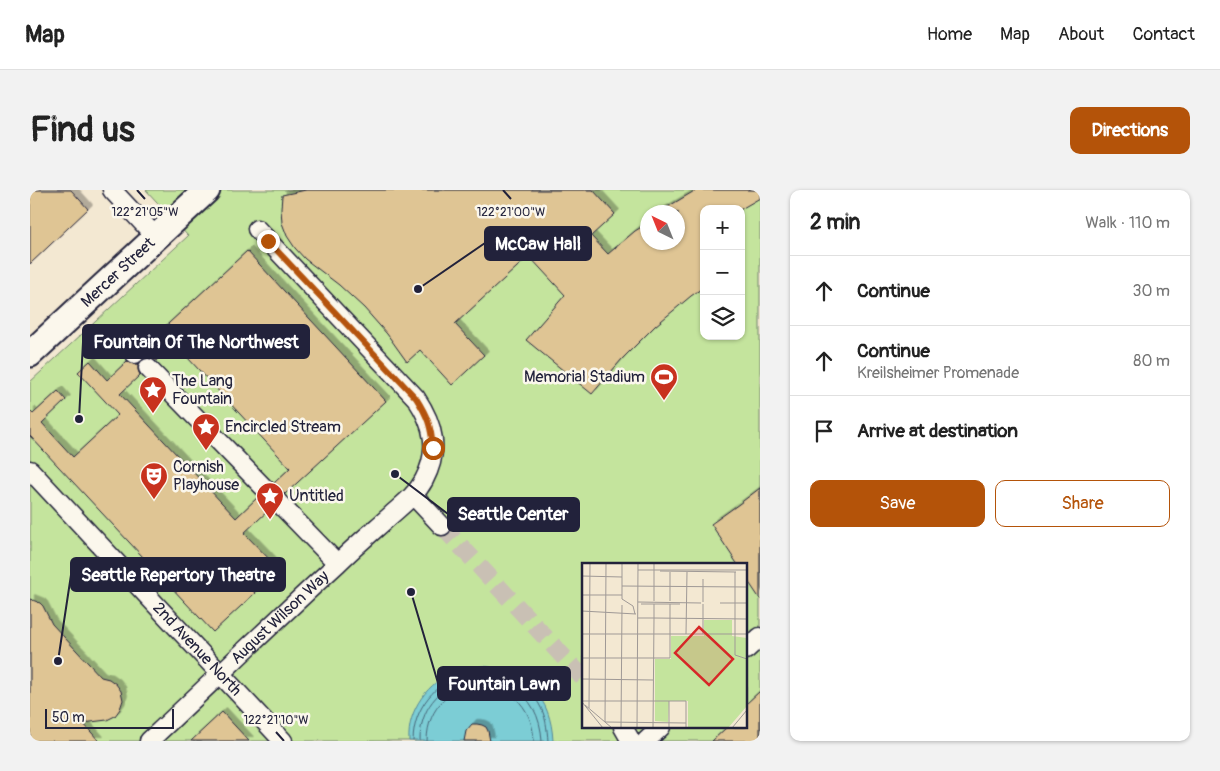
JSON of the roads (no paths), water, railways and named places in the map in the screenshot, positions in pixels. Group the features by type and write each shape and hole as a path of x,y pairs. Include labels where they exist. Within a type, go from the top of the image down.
{"main road":[{"name":"Mercer Street","path":"30,354 207,190"}],"street":[{"path":"112,190 156,237"},
{"name":"August Wilson Way","path":"149,741 337,563 413,495 423,481 430,465 433,448 432,430 426,413 416,398 257,229"},
{"path":"148,368 337,563"},
{"name":"2nd Avenue North","path":"30,470 283,741"},
{"path":"413,495 442,526"},
{"path":"748,648 760,637"},
{"path":"623,728 631,741"},
{"path":"646,741 661,728"}],"water":[{"path":"484,666 513,674 534,690 542,700 547,712 553,741 409,741 412,718 421,698 429,689 437,682 457,671"}],"tunnel":[{"path":"442,526 582,677"}],"place":[{"name":"McCaw Hall","path":"418,289"},
{"name":"Memorial Stadium","path":"664,401"},
{"name":"The Lang Fountain","path":"153,414"},
{"name":"Fountain Of The Northwest","path":"79,419"},
{"name":"Encircled Stream","path":"206,451"},
{"name":"Seattle Center","path":"395,474"},
{"name":"Cornish Playhouse","path":"154,500"},
{"name":"Untitled","path":"270,520"},
{"name":"Fountain Lawn","path":"411,592"},
{"name":"Seattle Repertory Theatre","path":"58,661"}]}
